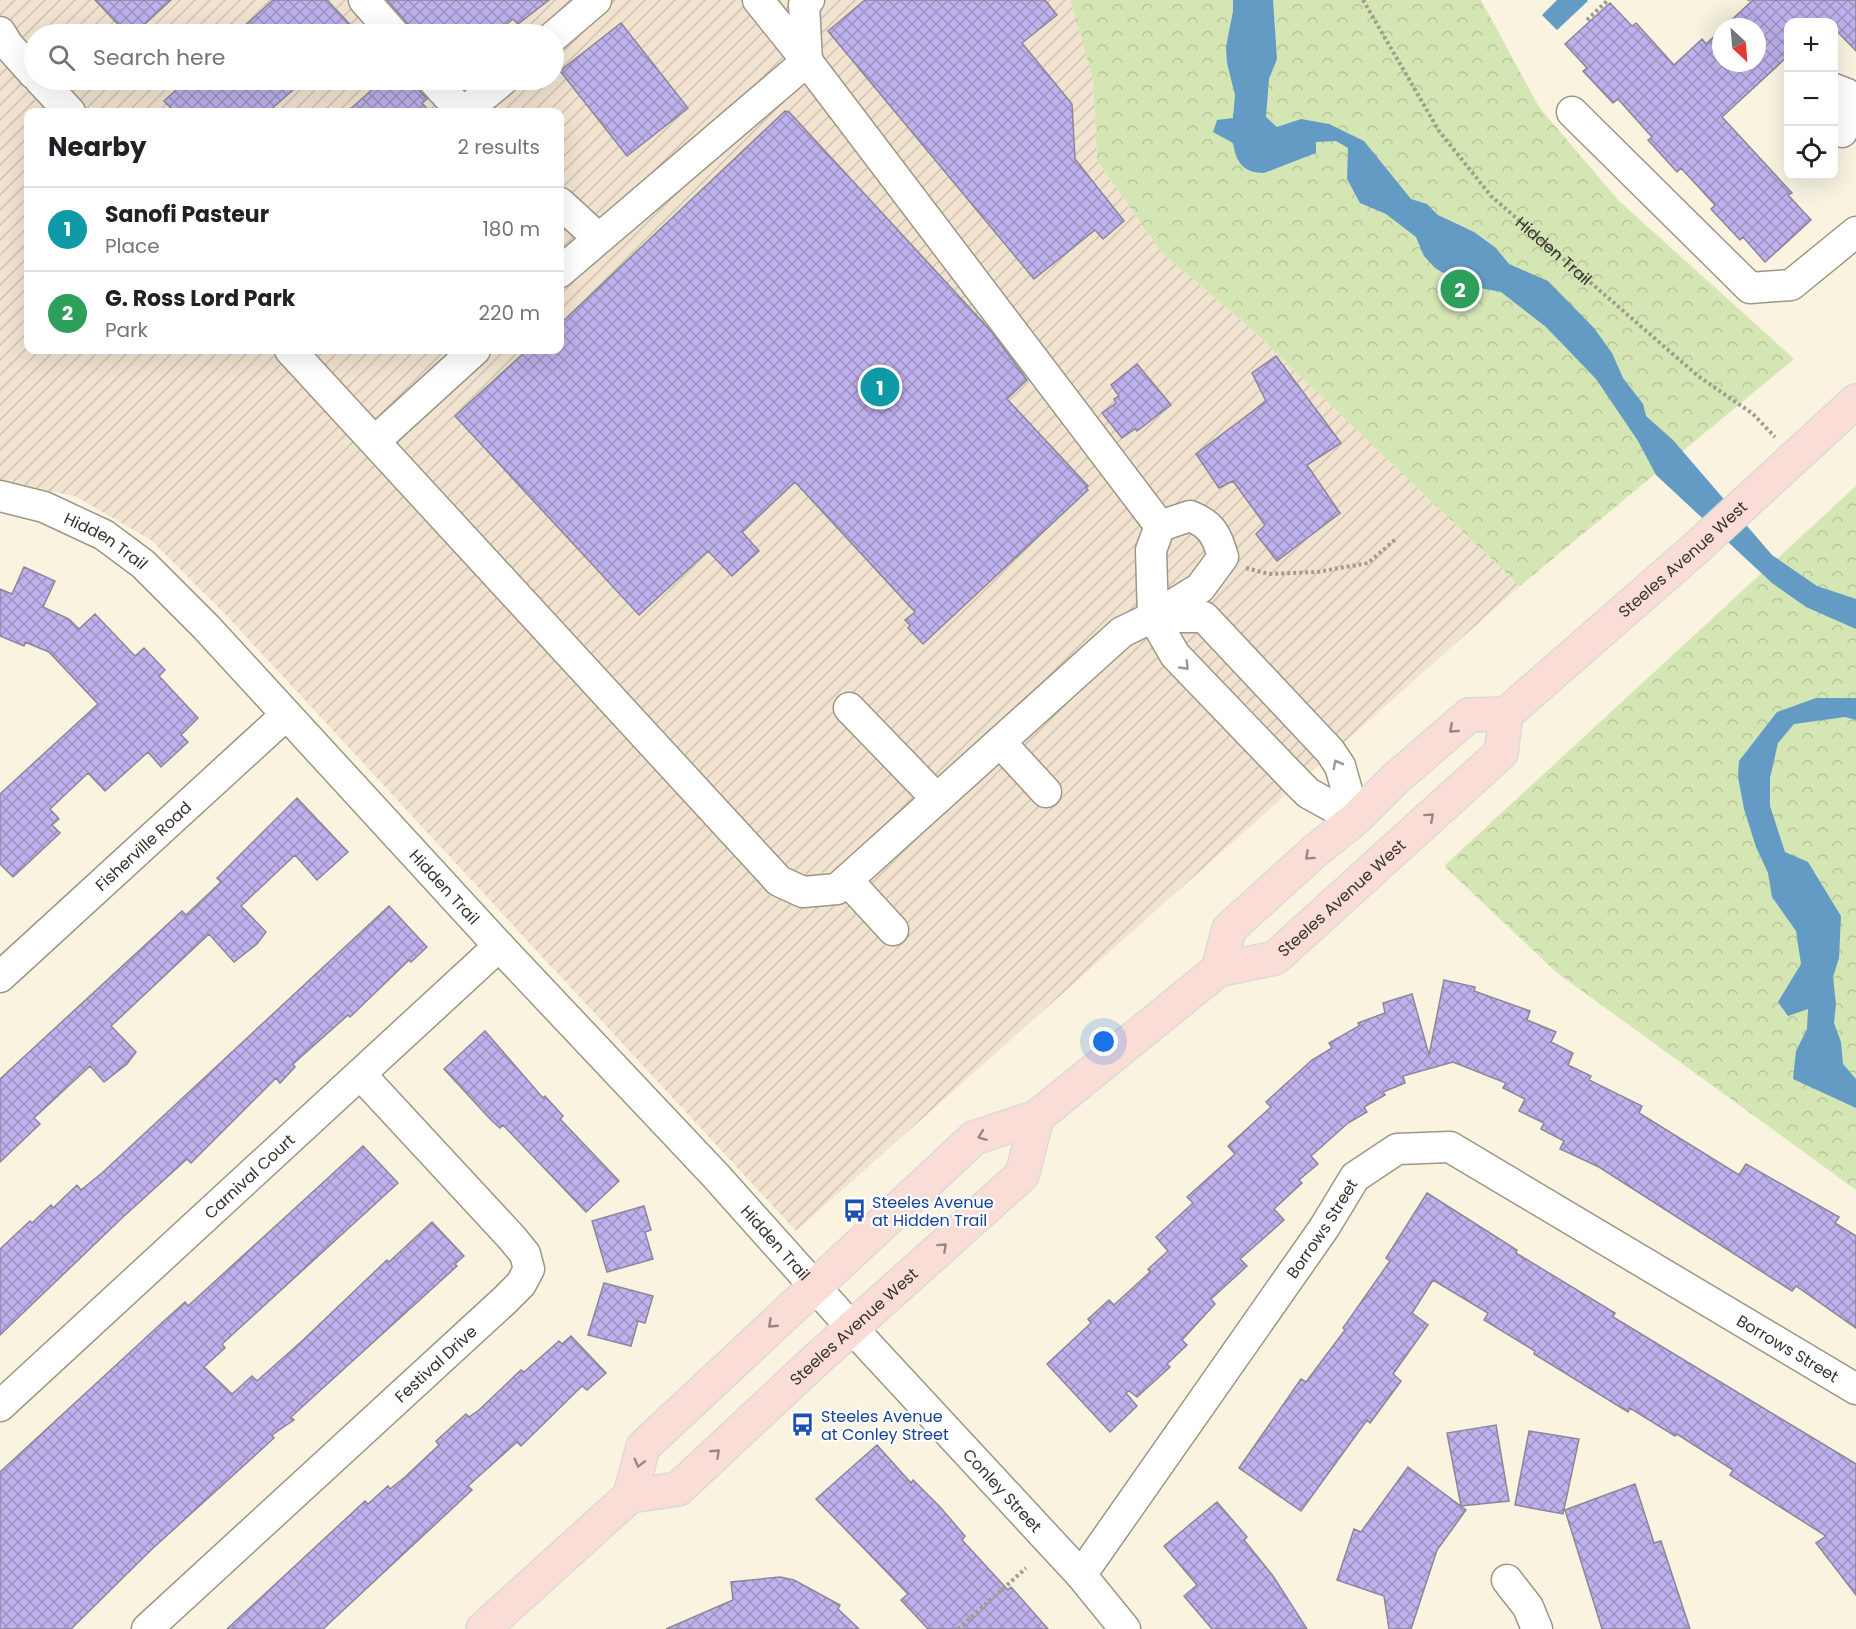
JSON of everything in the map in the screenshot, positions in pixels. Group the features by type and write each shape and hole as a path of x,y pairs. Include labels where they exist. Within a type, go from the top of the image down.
{"main road":[{"name":"Steeles Avenue West","path":"1037,1117 1022,1175 678,1489 630,1496 643,1446 974,1138 1037,1117 1218,970 1275,958 1501,753 1506,714 1695,549 1856,401"},
{"path":"1218,970 1229,929 1315,850 1355,819 1394,780 1469,716 1506,714"},
{"path":"1355,819 1386,856"},
{"path":"483,1629 630,1496"}],"street":[{"path":"364,0 385,24"},
{"path":"564,27 596,0"},
{"path":"758,0 807,61 1160,526"},
{"path":"807,61 804,5 809,0"},
{"path":"0,32 24,63"},
{"path":"564,268 597,237 807,61"},
{"path":"49,90 66,108"},
{"path":"442,90 459,108"},
{"path":"468,108 490,90"},
{"path":"1838,91 1847,94 1854,106 1844,138"},
{"path":"1572,112 1750,288 1791,285 1856,232"},
{"path":"564,207 597,237"},
{"path":"294,354 779,881 803,892 837,890 1122,632 1153,617 1200,588 1223,557 1218,537 1206,522 1190,516 1160,526"},
{"path":"375,441 471,354"},
{"name":"Hidden Trail","path":"0,496 65,515 104,535 143,564 256,678 286,715 815,1285 852,1328"},
{"path":"1160,526 1151,550 1153,617 1175,655 1308,793 1355,819"},
{"path":"1153,617 1204,616 1330,751 1341,766 1355,819"},
{"path":"849,708 937,799"},
{"name":"Fisherville Road","path":"0,977 286,715"},
{"path":"1000,742 1046,792"},
{"path":"847,880 893,930"},
{"name":"Carnival Court","path":"0,1406 499,946"},
{"name":"Festival Drive","path":"147,1629 521,1284 529,1269 525,1254 512,1238 361,1075"},
{"name":"Borrows Street","path":"1081,1575 1324,1228 1355,1177 1397,1149 1450,1147 1856,1389"},
{"name":"Conley Street","path":"852,1328 1081,1575 1125,1629"},
{"path":"1507,1580 1528,1607 1537,1629"}],"path":[{"name":"Hidden Trail","path":"1363,0 1439,131 1491,196 1698,376 1753,414 1794,458"},
{"path":"1587,20 1608,0"},
{"path":"1223,557 1236,565 1269,574 1317,572 1368,563 1397,538"},
{"path":"958,1629 1026,1568"}],"shaded area":[{"path":"0,0 1070,0 1093,79 1097,160 1161,252 1248,326 1520,586 796,1231 228,617 151,540 75,496 0,482"}],"green space":[{"path":"1070,0 1481,0 1539,107 1618,200 1794,359 1520,586 1248,326 1161,252 1097,160 1093,79"},
{"path":"1856,486 1856,1190 1556,972 1444,866"}],"water":[{"path":"1233,0 1273,0 1277,59 1269,79 1266,117 1277,127 1301,119 1329,124 1364,141 1411,199 1427,204 1438,215 1474,232 1496,248 1509,264 1548,281 1594,328 1612,353 1623,378 1643,404 1646,416 1673,440 1772,555 1817,586 1856,599 1856,629 1806,607 1772,583 1656,475 1638,441 1596,379 1546,327 1501,292 1464,285 1435,268 1424,256 1416,237 1386,214 1360,203 1347,179 1348,148 1336,141 1316,142 1316,153 1264,173 1251,171 1242,165 1236,156 1233,143 1213,132 1217,120 1233,118 1235,95 1227,63 1226,47"},
{"path":"1557,0 1588,1 1557,30 1542,15"},
{"path":"1816,698 1856,698 1856,720 1845,717 1794,724 1778,743 1770,778 1770,806 1785,852 1808,862 1841,916 1839,958 1833,977 1836,1004 1834,1023 1841,1042 1843,1064 1856,1079 1856,1108 1793,1079 1796,1051 1807,1029 1808,1009 1788,1016 1778,1002 1801,964 1796,931 1772,897 1768,873 1756,847 1744,809 1738,777 1739,761 1777,712"}],"building":[{"path":"95,0 171,0 145,24 118,24"},
{"path":"273,0 327,0 350,24 247,24"},
{"path":"387,0 549,0 518,24 513,19 507,24 407,23"},
{"path":"865,0 1045,0 1057,15 1022,43 1072,104 1075,159 1124,221 1103,239 1095,230 1034,279 828,31"},
{"path":"1753,0 1856,0 1856,51 1838,32 1838,18 1784,18 1784,60 1722,117 1792,193 1788,195 1811,220 1765,262 1743,237 1740,240 1711,209 1715,205 1681,168 1677,172 1648,140 1652,137 1618,99 1613,103 1583,71 1587,68 1565,44 1610,3 1632,26 1636,23 1674,65 1702,39 1706,44 1712,38 1712,72 1766,72 1766,18 1734,18"},
{"path":"621,23 688,108 627,156 564,76 564,68"},
{"path":"176,90 293,90 272,108 171,108 164,101"},
{"path":"372,90 418,90 427,99 422,103 426,108 352,108"},
{"path":"785,111 789,112 990,330 1027,380 1007,399 1088,486 1086,488 1088,490 923,644 908,628 910,625 905,620 915,612 795,482 742,532 759,551 732,576 708,551 639,615 455,416 523,354 564,354 564,320"},
{"path":"1276,356 1341,443 1307,465 1340,513 1277,561 1256,534 1265,525 1233,481 1219,488 1196,454 1266,401 1252,373"},
{"path":"1137,364 1171,405 1137,431 1135,429 1122,438 1102,413 1116,403 1114,399 1119,396 1111,385"},
{"path":"24,567 55,581 43,607 69,619 79,629 95,614 135,656 144,648 165,670 159,676 198,718 181,735 188,742 161,767 148,752 105,791 88,773 50,809 59,819 52,825 60,833 13,877 0,864 0,794 98,704 49,652 25,642 24,646 0,636 0,589 12,594"},
{"path":"297,798 348,852 317,880 295,855 241,906 266,932 257,944 234,962 209,934 111,1026 136,1052 127,1064 104,1082 90,1066 34,1118 40,1124 0,1162 0,1079 182,911 186,915 221,882 217,878"},
{"path":"389,906 427,947 411,962 409,960 350,1017 348,1015 293,1064 295,1067 280,1083 276,1078 191,1163 187,1159 123,1217 0,1335 0,1249 30,1221 32,1223 51,1205 53,1208 77,1185 81,1190 102,1173"},
{"path":"1444,980 1475,987 1474,991 1530,1011 1527,1020 1556,1032 1551,1042 1573,1053 1568,1065 1591,1076 1589,1080 1642,1106 1639,1113 1739,1175 1746,1164 1839,1217 1835,1223 1856,1236 1856,1328 1796,1286 1792,1291 1599,1167 1560,1149 1564,1141 1541,1129 1544,1123 1519,1111 1525,1099 1503,1088 1506,1083 1453,1062 1403,1076 1405,1083 1383,1092 1385,1095 1364,1107 1367,1112 1348,1123 1311,1156 1318,1164 1299,1180 1302,1183 1274,1209 1284,1220 1240,1259 1247,1266 1211,1299 1215,1304 1182,1340 1187,1345 1167,1364 1170,1367 1137,1397 1129,1391 1126,1393 1137,1406 1110,1432 1047,1364 1091,1323 1088,1319 1109,1300 1114,1305 1150,1272 1148,1269 1168,1251 1156,1237 1193,1203 1187,1197 1235,1154 1228,1146 1271,1107 1266,1102 1312,1060 1332,1048 1329,1043 1359,1026 1358,1023 1385,1013 1383,1003 1412,994 1429,1055"},
{"path":"485,1031 543,1098 545,1096 563,1116 560,1119 619,1181 586,1212 503,1125 500,1128 491,1120 444,1069"},
{"path":"363,1146 398,1183 222,1344 225,1348 204,1367 232,1394 252,1376 257,1381 387,1260 389,1262 432,1222 464,1256 455,1264 457,1266 291,1417 294,1420 272,1435 274,1438 151,1550 71,1629 0,1629 0,1472 185,1302 188,1306"},
{"path":"1427,1193 1517,1250 1516,1253 1615,1313 1613,1317 1856,1464 1856,1595 1816,1543 1826,1536 1730,1475 1733,1470 1677,1434 1675,1436 1630,1408 1628,1412 1534,1354 1535,1351 1484,1320 1488,1313 1433,1280 1412,1313 1428,1325 1393,1374 1401,1381 1370,1423 1367,1420 1301,1511 1239,1468 1301,1379 1306,1382 1345,1330 1343,1328 1390,1261 1386,1258"},
{"path":"644,1206 651,1230 645,1232 653,1259 607,1272 592,1221"},
{"path":"604,1283 653,1296 645,1323 638,1321 631,1346 588,1335"},
{"path":"571,1336 606,1373 587,1390 582,1386 521,1446 517,1442 468,1486 472,1490 323,1629 227,1629 365,1501 368,1504 388,1486 390,1489 405,1477 439,1445 436,1441 466,1414 469,1417 479,1410 521,1370 524,1372 559,1341 562,1344"},
{"path":"1496,1425 1509,1501 1461,1506 1447,1433"},
{"path":"1529,1431 1579,1439 1563,1514 1515,1505"},
{"path":"877,1445 911,1483 913,1480 940,1507 965,1536 962,1540 1008,1590 1011,1587 1048,1629 928,1629 901,1600 908,1594 816,1499"},
{"path":"1408,1467 1466,1510 1437,1550 1411,1629 1389,1629 1384,1596 1337,1580 1354,1529 1361,1532"},
{"path":"1635,1484 1654,1543 1661,1541 1690,1629 1602,1629 1565,1510"},
{"path":"1217,1502 1247,1537 1244,1540 1273,1576 1307,1629 1212,1629 1184,1596 1197,1585 1164,1546"},
{"path":"780,1577 794,1580 840,1605 838,1609 859,1629 666,1629 733,1600 731,1582"}],"place":[{"name":"G. Ross Lord Park","path":"1460,289"},
{"name":"Sanofi Pasteur","path":"880,387"},
{"name":"Steeles Avenue at Hidden Trail","path":"854,1211"},
{"name":"Steeles Avenue at Conley Street","path":"803,1425"}]}
